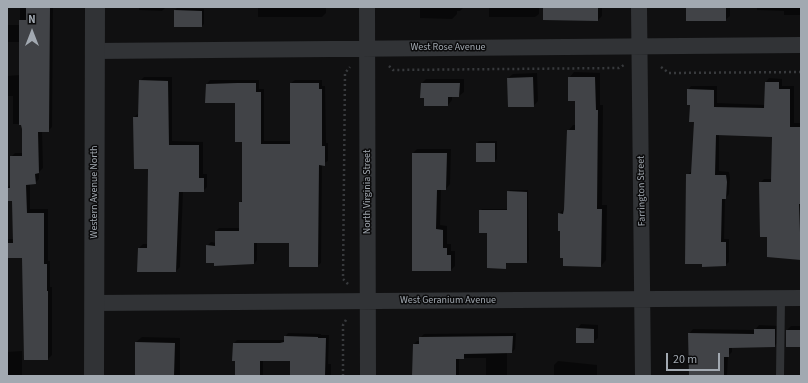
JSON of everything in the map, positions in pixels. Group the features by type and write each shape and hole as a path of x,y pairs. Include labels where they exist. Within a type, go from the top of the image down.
{"street":[{"name":"Western Avenue North","path":"94,376 95,7"},
{"name":"North Virginia Street","path":"367,7 369,302 368,376"},
{"name":"Farrington Street","path":"639,7 644,300 643,376"},
{"name":"West Rose Avenue","path":"95,51 801,46"},
{"name":"West Geranium Avenue","path":"94,303 801,298"}],"lane":[{"path":"780,376 781,299"}],"path":[{"path":"389,65 393,70 619,68 624,65"},
{"path":"661,66 669,73 801,72"},
{"path":"348,284 343,279 344,73 350,67"},
{"path":"343,376 343,325 348,318"}],"building":[{"path":"26,7 50,7 49,132 38,132 39,173 35,174 36,184 26,185 27,213 44,213 44,264 47,264 48,291 48,360 24,360 22,258 7,258 7,243 13,243 12,201 7,201 7,188 10,188 10,156 22,156 22,129 21,125 19,125 19,20 26,20"},
{"path":"543,7 598,7 598,21 543,20"},
{"path":"686,7 726,7 726,21 686,21"},
{"path":"174,10 202,11 202,27 174,27"},
{"path":"533,77 534,107 508,107 507,78"},
{"path":"568,77 595,77 596,110 598,110 597,209 602,209 601,267 563,266 563,258 560,258 558,213 563,214 564,209 567,130 575,130 575,101 568,101"},
{"path":"139,80 168,81 169,145 199,145 199,178 204,178 204,192 179,192 176,272 137,272 138,248 147,248 148,169 134,169 133,117 138,117"},
{"path":"765,82 779,82 779,89 790,89 790,127 801,127 801,204 799,204 801,260 767,257 767,237 760,237 759,182 771,182 772,137 716,135 715,175 726,175 727,182 726,199 722,199 721,242 726,242 726,266 702,267 702,264 685,264 686,174 691,174 694,122 689,122 690,105 687,105 687,89 714,90 714,107 764,108"},
{"path":"256,83 256,92 261,92 261,144 290,144 290,83 319,83 319,89 322,89 322,146 325,146 325,166 319,165 318,267 289,267 289,243 254,243 254,264 214,266 214,263 206,263 206,245 215,246 215,231 239,231 239,202 242,202 242,142 235,142 235,103 205,103 206,84"},
{"path":"421,83 460,83 459,97 448,97 448,106 424,106 424,98 420,98"},
{"path":"476,143 495,143 495,162 476,162"},
{"path":"412,153 447,153 446,190 437,190 436,229 443,230 443,248 447,248 447,255 451,255 451,271 412,271"},
{"path":"507,191 527,192 527,263 506,263 506,269 487,268 487,233 479,233 479,210 507,210"},
{"path":"576,328 594,329 594,343 576,343"},
{"path":"754,329 775,329 775,347 729,348 729,357 724,357 724,376 689,376 688,333 754,334"},
{"path":"786,330 801,330 800,347 786,347"},
{"path":"284,336 326,338 325,376 290,376 290,361 260,361 260,376 235,376 235,361 232,361 233,343 280,343 284,342"},
{"path":"513,336 512,353 464,354 464,359 456,359 456,376 412,376 413,344 419,344 419,337"},
{"path":"135,342 175,343 174,376 135,376"}]}
